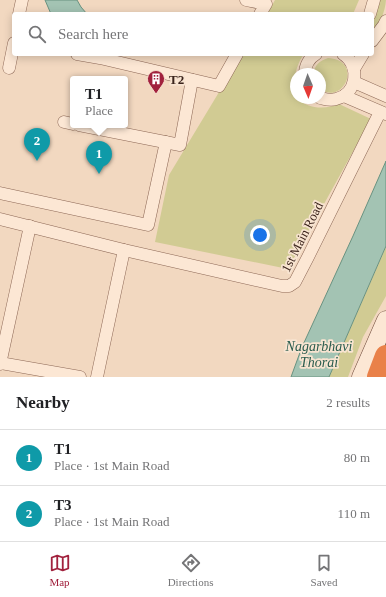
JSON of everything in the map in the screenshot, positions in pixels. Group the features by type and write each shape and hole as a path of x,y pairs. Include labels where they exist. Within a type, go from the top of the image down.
{"highway":[{"path":"378,377 386,356"}],"street":[{"path":"20,12 22,0"},
{"path":"246,0 265,6"},
{"path":"371,12 374,0"},
{"path":"374,38 386,21"},
{"path":"9,68 12,53"},
{"path":"89,56 219,86 236,56"},
{"path":"306,68 308,62 314,56"},
{"path":"345,56 351,62 354,75 386,96"},
{"path":"326,100 336,99 344,96 352,87 354,75 362,56"},
{"path":"94,128 180,145 192,80"},
{"path":"344,96 384,113"},
{"name":"1st Main Road","path":"0,219 124,250 286,287 292,284 308,257 384,113"},
{"path":"0,193 148,225 166,142"},
{"path":"30,226 0,363 80,377"},
{"path":"97,377 124,250"},
{"path":"361,377 386,320"}],"shaded area":[{"path":"275,0 359,0 354,12 268,12"},
{"path":"379,0 386,0 381,19 374,32 374,17"},
{"path":"241,56 303,56 297,68 290,68 290,104 329,107 339,104 371,119 288,269 155,242 169,175"},
{"path":"328,58 339,61 345,66 348,73 346,81 343,87 336,92 329,93 326,92 326,68 315,68 322,60"},
{"path":"386,247 386,296 363,337 348,377 329,377"}],"water":[{"path":"45,0 77,0 85,12 50,12"},
{"name":"Nagarbhavi Thorai","path":"386,161 386,246 329,377 291,377 302,347"}],"place":[{"name":"T2","path":"156,94"},
{"name":"T3","path":"37,161"},
{"name":"T1","path":"99,174"}]}
